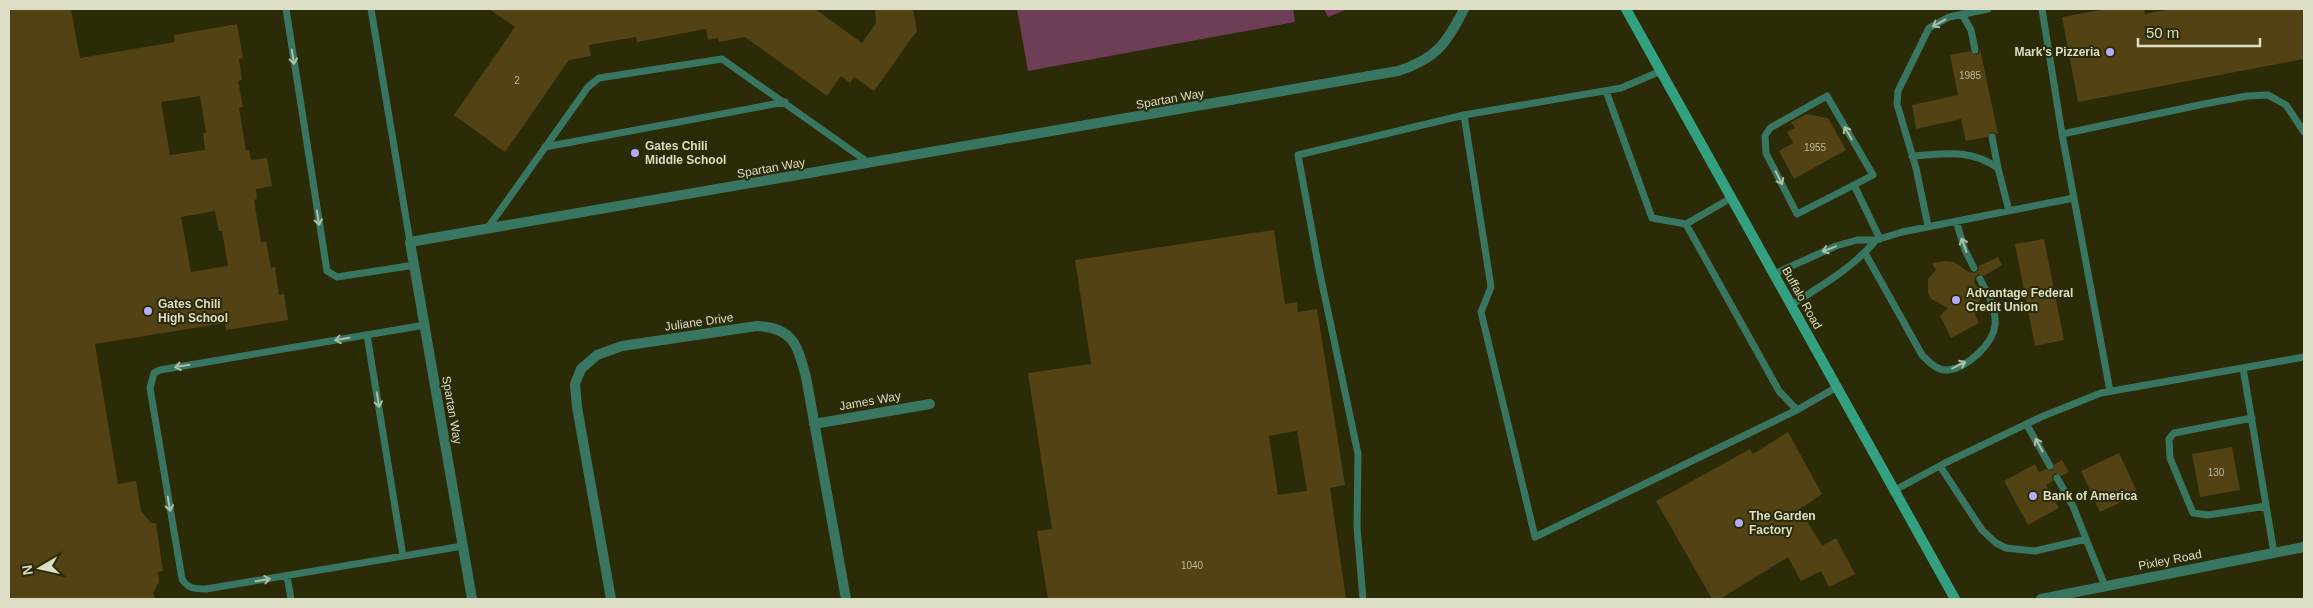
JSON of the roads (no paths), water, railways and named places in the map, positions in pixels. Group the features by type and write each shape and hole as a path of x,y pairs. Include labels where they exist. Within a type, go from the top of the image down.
{"main road":[{"name":"Buffalo Road","path":"1626,9 1955,599"}],"street":[{"name":"Spartan Way","path":"472,599 410,242 1398,71 1423,61 1441,49 1464,9"},
{"name":"Juliane Drive","path":"611,599 577,407 575,384 581,369 597,355 622,346 757,326 773,327 788,334 797,346 806,377 846,599"},
{"name":"James Way","path":"814,424 930,404"},
{"name":"Pixley Road","path":"2040,599 2304,547"}],"lane":[{"path":"286,9 327,271 337,277 414,265"},
{"path":"371,9 410,242"},
{"path":"1928,226 1912,156 1897,104 1898,91 1929,28 1939,22 1962,14 1988,9"},
{"path":"2042,9 2062,134 2110,392"},
{"path":"1962,14 1971,30 1975,50"},
{"path":"487,229 588,87 599,78 722,59 870,163"},
{"path":"1363,599 1357,527 1358,454 1319,269 1298,155 1464,115 1621,88 1661,71"},
{"path":"1606,91 1652,218 1686,224 1731,198"},
{"path":"2062,134 2204,104 2247,96 2268,95 2286,105 2304,132"},
{"path":"1828,96 1873,175 1854,185 1797,214 1766,153 1765,136 1770,128 1828,96"},
{"path":"545,147 785,102"},
{"path":"1464,115 1492,287 1481,312 1535,537 1797,410 1837,387"},
{"path":"1992,137 2009,211"},
{"path":"1912,156 1964,153 1988,161 1998,168"},
{"path":"1854,185 1878,239"},
{"path":"1774,274 1836,246 1857,240 1878,239 1928,226 2074,198"},
{"path":"1956,221 1965,250 1974,268"},
{"path":"1686,224 1779,391 1797,410"},
{"path":"1791,305 1828,282 1865,253 1878,239"},
{"path":"1865,253 1920,351 1932,366 1947,370 1960,365 1979,353 1991,341 1996,325 1994,308 1980,278"},
{"path":"425,325 160,370 154,373 150,380 151,398 182,579 186,586 206,589 463,546"},
{"path":"367,335 404,556"},
{"path":"1894,490 2074,402 2110,392 2304,357"},
{"path":"2243,368 2274,553"},
{"path":"2252,418 2174,433 2169,439 2170,458 2194,513 2208,515 2266,506"},
{"path":"2028,425 2050,466"},
{"path":"1940,466 1982,530 1996,543 2006,548 2035,551 2086,539"},
{"path":"2057,478 2073,506 2105,586"},
{"path":"287,576 291,599"}],"place":[{"name":"Mark's Pizzeria","path":"2110,52"},
{"name":"Gates Chili Middle School","path":"635,153"},
{"name":"Advantage Federal Credit Union","path":"1956,300"},
{"name":"Gates Chili High School","path":"148,311"},
{"name":"Bank of America","path":"2033,496"},
{"name":"The Garden Factory","path":"1739,523"}]}
